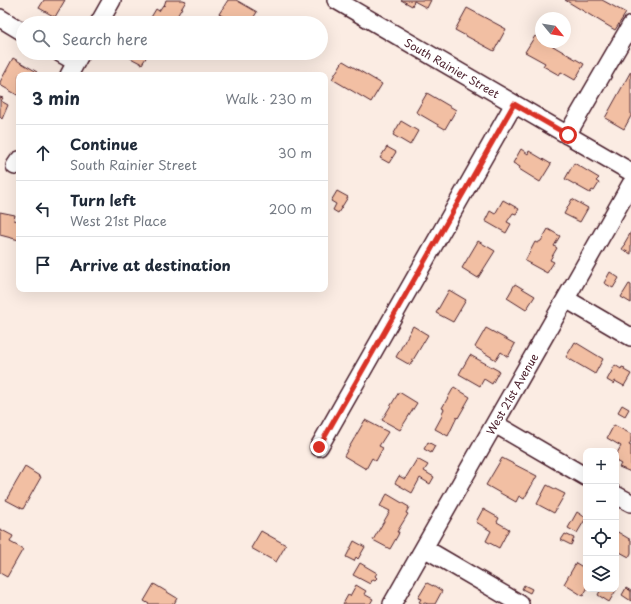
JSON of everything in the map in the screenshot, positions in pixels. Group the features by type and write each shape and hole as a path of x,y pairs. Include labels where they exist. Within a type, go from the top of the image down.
{"street":[{"path":"103,16 112,0"},
{"name":"South Rainier Street","path":"340,1 631,172"},
{"path":"0,18 16,28"},
{"path":"568,135 631,25"},
{"path":"319,447 514,104"},
{"name":"West 21st Avenue","path":"392,604 631,184"},
{"path":"566,299 631,337"},
{"path":"495,424 583,475"},
{"path":"619,496 631,503"},
{"path":"424,548 520,604"}],"building":[{"path":"44,0 65,0 56,16 39,8"},
{"path":"166,0 186,1 177,16 152,16 156,9 159,11 163,5 164,6"},
{"path":"228,0 236,0 257,12 254,16 222,16 219,14"},
{"path":"401,0 431,0 427,8 414,1 412,6"},
{"path":"565,0 602,0 626,13 615,30"},
{"path":"467,8 506,29 494,51 455,30"},
{"path":"535,36 535,48 556,48 584,64 575,80 561,72 559,75 543,66 545,63 525,52"},
{"path":"13,58 37,72 16,72 16,94 0,85 0,82"},
{"path":"134,60 145,60 142,64"},
{"path":"343,61 382,84 371,102 332,79"},
{"path":"631,71 631,116 624,129 605,118"},
{"path":"427,93 456,110 445,129 416,112"},
{"path":"0,97 3,98 1,101 8,105 2,119 0,117"},
{"path":"401,121 418,131 410,145 393,135"},
{"path":"387,147 396,152 389,163 380,158"},
{"path":"521,149 528,154 529,151 551,164 540,182 519,169 520,167 513,163"},
{"path":"574,163 599,178 596,181 599,183 594,191 592,190 590,193 565,179"},
{"path":"337,191 348,197 338,213 333,210 336,204 331,201"},
{"path":"572,199 588,208 580,222 564,214"},
{"path":"503,200 519,209 516,214 513,213 507,222 511,224 506,233 485,221 490,211 495,214"},
{"path":"0,212 15,215 14,220 16,220 16,239 0,235"},
{"path":"548,229 560,236 554,246 557,248 550,260 554,262 547,273 525,261 535,242 537,243 541,241"},
{"path":"631,232 631,254 622,249"},
{"path":"478,241 495,251 478,278 462,268"},
{"path":"610,272 619,278 613,288 604,283"},
{"path":"515,284 535,296 526,310 507,298"},
{"path":"629,284 631,285 631,303 621,297"},
{"path":"449,290 466,300 453,322 436,313"},
{"path":"413,326 428,335 410,365 396,357"},
{"path":"486,328 515,344 508,357 501,352 496,360 475,347"},
{"path":"575,342 603,359 595,374 566,357"},
{"path":"470,355 499,371 492,384 484,379 480,386 459,374"},
{"path":"615,365 621,369 622,367 625,368 624,370 631,374 624,386 615,381 614,384 607,380"},
{"path":"454,387 470,397 458,418 457,417 448,436 435,429 442,416 441,415 444,409 442,408"},
{"path":"399,392 417,403 400,430 382,420"},
{"path":"622,405 629,409 625,416 618,412"},
{"path":"365,420 388,432 379,446 383,448 376,461 372,458 366,469 344,456"},
{"path":"614,425 631,434 631,441 629,445 631,446 631,472 619,467 621,464 619,463 619,450 621,446 607,438"},
{"path":"428,442 435,446 431,453 424,449"},
{"path":"502,458 537,476 524,499 519,496 516,502 486,485"},
{"path":"417,459 428,465 424,471 434,477 430,484 420,478 412,493 395,483 399,476 405,479"},
{"path":"25,467 41,477 23,509 6,500"},
{"path":"547,485 565,494 554,513 537,504"},
{"path":"387,494 409,507 406,513 408,514 397,532 399,532 398,535 390,549 373,540 390,511 380,506"},
{"path":"483,509 499,518 497,522 509,529 499,548 486,541 491,531 476,522"},
{"path":"577,512 583,516 583,523 577,533 568,528"},
{"path":"0,529 13,536 10,542 23,549 7,577 0,573"},
{"path":"261,531 286,545 276,562 251,548"},
{"path":"619,533 631,540 631,553 629,557 619,552"},
{"path":"565,534 574,538 571,545 561,540"},
{"path":"354,541 365,547 358,559 356,557 354,561 346,557"},
{"path":"360,563 377,573 375,576 377,578 375,580 373,579 370,584 353,575"},
{"path":"576,563 583,567 583,592 585,592 583,596 564,584"},
{"path":"427,583 442,591 435,604 423,604 419,602 421,599 418,598"},
{"path":"154,584 177,598 174,604 149,604 144,601"},
{"path":"356,585 366,591 364,594 373,599 370,604 343,604 348,595 350,596"},
{"path":"524,585 532,589 530,593 522,589"},
{"path":"626,588 631,591 631,601 622,595"},
{"path":"600,592 615,592 609,602 598,595"}],"route":[{"path":"319,447 514,104 568,135"}]}
